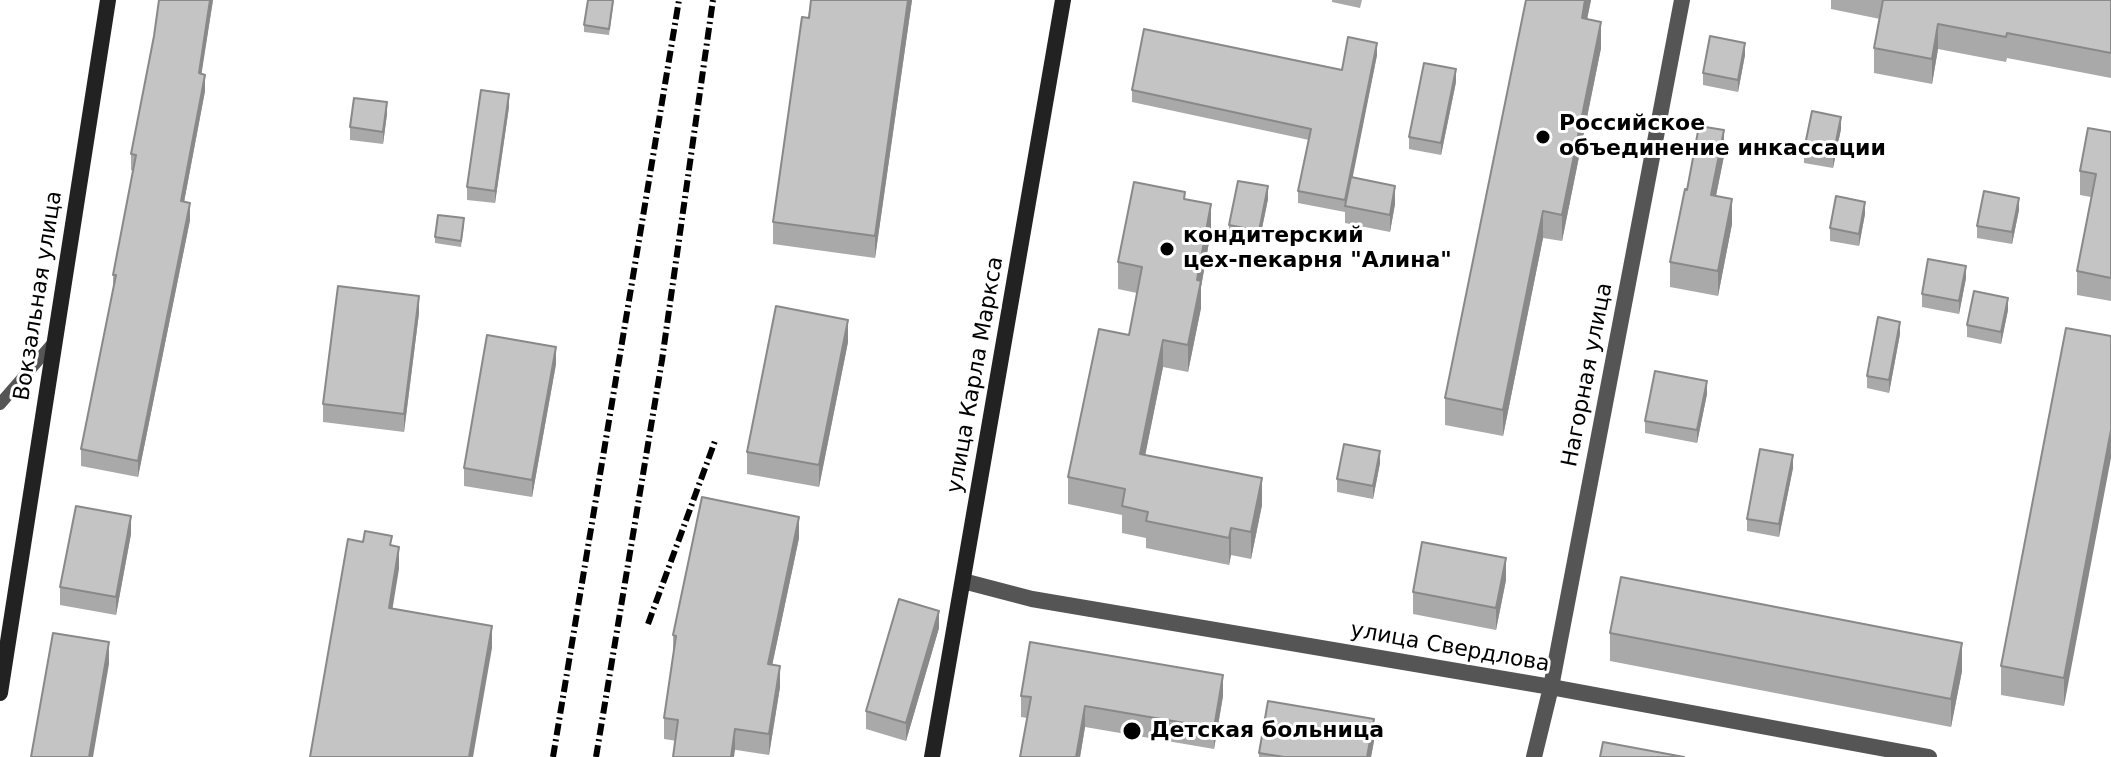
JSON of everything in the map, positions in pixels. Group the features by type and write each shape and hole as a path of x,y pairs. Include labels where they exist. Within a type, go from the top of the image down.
{"street":[{"name":"Вокзальная улица","path":"0,693 108,0"},
{"name":"улица Карла Маркса","path":"932,757 1063,0"},
{"name":"Нагорная улица","path":"1534,757 1551,687 1682,0"},
{"name":"улица Свердлова","path":"963,581 1032,599 1551,687 1921,756"}],"lane":[{"path":"0,404 54,342"}],"building":[{"path":"159,0 210,0 199,73 205,75 181,201 190,203 138,461 81,449 116,275 113,275 136,155 131,154"},
{"path":"588,0 613,0 609,29 584,25"},
{"path":"811,0 908,0 875,236 773,222 802,17 809,18"},
{"path":"1526,0 1585,0 1582,18 1601,22 1562,215 1543,211 1503,410 1445,398"},
{"path":"1883,0 2111,0 2111,53 2007,33 2006,37 1938,24 1932,59 1874,48"},
{"path":"1144,29 1342,70 1348,37 1377,43 1345,200 1298,191 1311,129 1132,90"},
{"path":"1710,36 1745,43 1738,80 1703,73"},
{"path":"1424,63 1456,69 1441,143 1409,137"},
{"path":"481,90 509,94 495,191 467,187"},
{"path":"354,98 387,102 383,132 350,127"},
{"path":"1812,111 1841,117 1833,156 1804,150"},
{"path":"1699,126 1724,130 1711,195 1732,199 1718,271 1670,262"},
{"path":"2088,128 2111,132 2111,278 2077,271 2096,174 2080,171"},
{"path":"1351,177 1395,186 1390,215 1345,206"},
{"path":"1238,181 1268,186 1259,231 1229,225"},
{"path":"1134,182 1185,192 1184,199 1211,204 1197,280 1201,281 1188,345 1163,340 1140,454 1262,478 1251,532 1231,528 1229,538 1146,521 1148,512 1122,506 1125,489 1068,477 1099,329 1129,335 1142,267 1118,262"},
{"path":"1984,191 2019,198 2012,232 1977,226"},
{"path":"1836,196 1865,202 1859,234 1830,228"},
{"path":"438,215 464,218 461,241 435,237"},
{"path":"1928,259 1966,266 1959,301 1922,294"},
{"path":"338,286 419,296 404,414 323,404"},
{"path":"1974,291 2008,298 2001,332 1967,325"},
{"path":"776,306 848,320 819,465 747,452"},
{"path":"1878,317 1900,322 1889,380 1867,376"},
{"path":"2066,328 2111,336 2111,430 2064,678 2001,666"},
{"path":"487,335 556,347 532,480 464,468"},
{"path":"1655,371 1707,381 1697,430 1645,421"},
{"path":"1344,444 1380,451 1373,486 1337,479"},
{"path":"1760,449 1793,455 1779,524 1747,519"},
{"path":"702,497 799,517 768,664 780,666 769,734 735,729 731,757 673,757 678,720 664,718 676,636 673,635"},
{"path":"76,506 131,516 116,597 60,587"},
{"path":"365,531 392,536 390,545 399,547 389,608 492,626 469,757 310,757 348,539 363,542"},
{"path":"1422,542 1506,558 1496,608 1413,592"},
{"path":"1621,577 1962,643 1951,699 1610,633"},
{"path":"899,599 939,611 906,723 866,711"},
{"path":"53,633 109,642 89,757 31,757"},
{"path":"1030,642 1223,675 1214,728 1085,706 1076,757 1020,757 1031,697 1021,696"},
{"path":"1268,701 1374,719 1367,757 1284,757 1259,753"},
{"path":"1603,742 1684,757 1600,757"}],"railway":[{"path":"553,757 679,0"},
{"path":"596,757 662,360 713,0"},
{"path":"648,624 715,441"}],"place":[{"name":"Российское объединение инкассации","path":"1543,137"},
{"name":"кондитерский цех-пекарня \"Алина\"","path":"1167,249"},
{"name":"Детская больница","path":"1132,731"}]}
